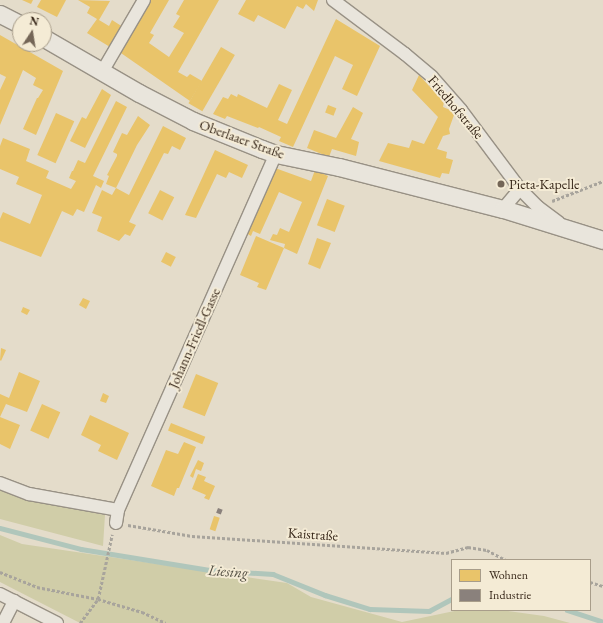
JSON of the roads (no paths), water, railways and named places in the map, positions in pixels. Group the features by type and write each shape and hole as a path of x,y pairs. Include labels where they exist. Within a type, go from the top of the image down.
{"main road":[{"path":"0,14 12,20"},
{"name":"Oberlaaer Straße","path":"52,43 102,72 193,121 276,154 339,167 503,209 603,240"}],"street":[{"path":"102,72 144,0"},
{"name":"Friedhofstraße","path":"333,0 405,54 442,86 520,189 538,207 564,228"},
{"name":"Johann-Friedl-Gasse","path":"114,527 118,510 276,154"},
{"path":"503,209 520,189"},
{"path":"0,483 29,494 118,510"},
{"path":"0,594 57,623"},
{"path":"3,623 14,601"}],"waterway":[{"name":"Liesing","path":"0,528 81,549 209,570 273,574 325,595 370,609 429,611 451,600"},
{"name":"Liesing","path":"570,611 603,622"}],"place":[{"name":"Pieta-Kapelle","path":"501,184"}]}
